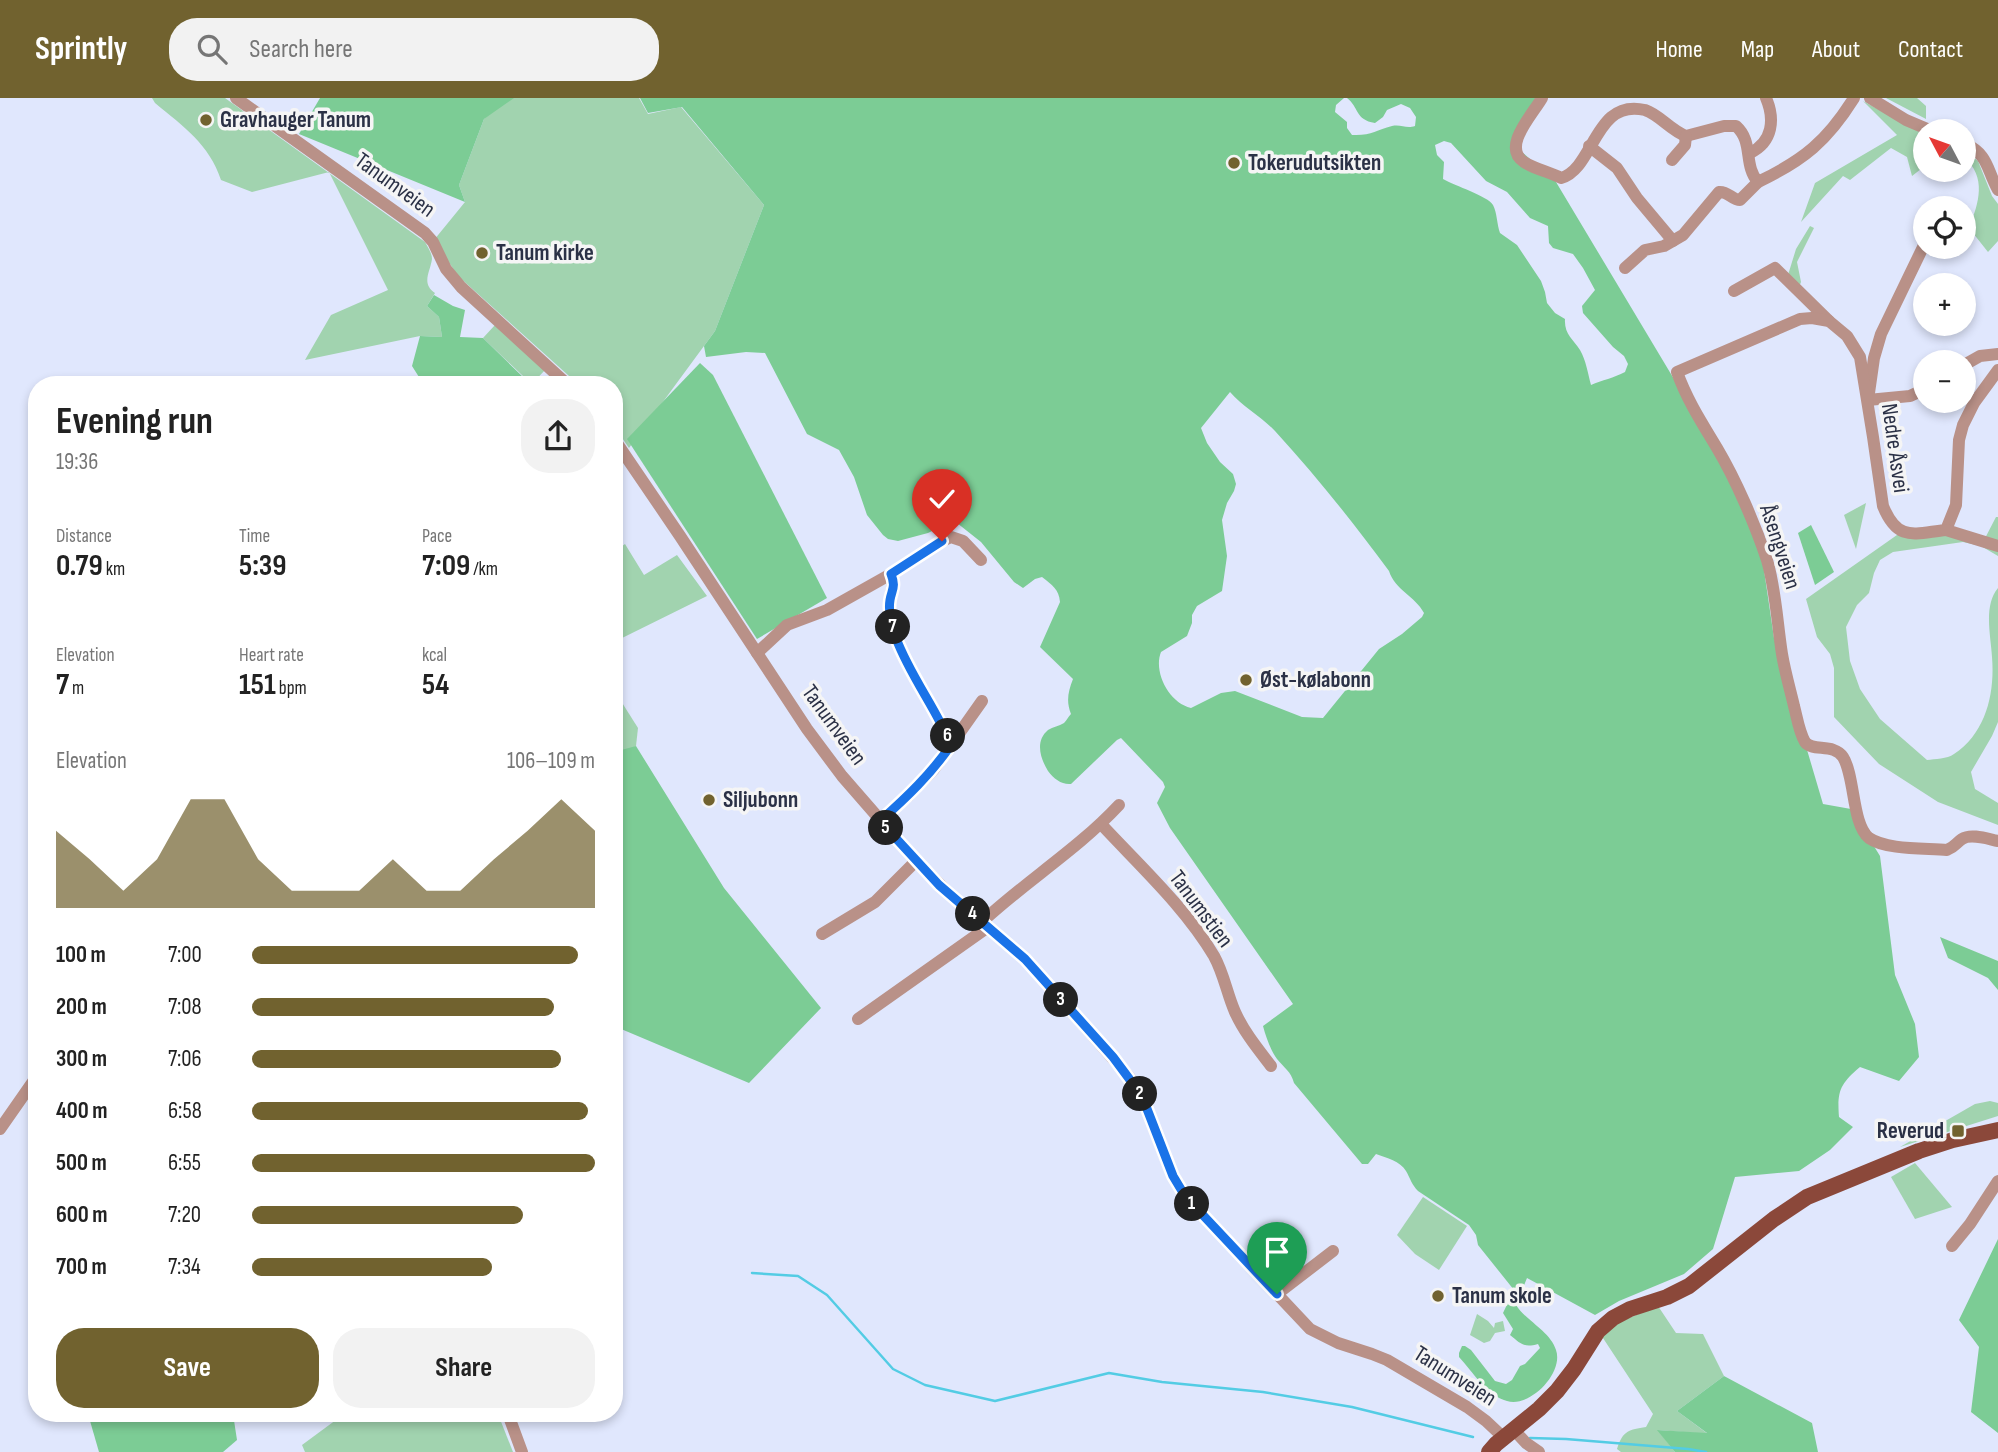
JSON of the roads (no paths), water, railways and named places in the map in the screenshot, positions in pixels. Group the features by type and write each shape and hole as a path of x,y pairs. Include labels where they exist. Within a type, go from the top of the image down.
{"main road":[{"name":"Tanumveien","path":"1508,1433 1558,1391 1591,1340 1605,1324 1630,1308 1667,1297 1689,1286 1791,1207 1820,1191 1919,1151 1998,1130"},
{"path":"1489,1452 1508,1433"}],"street":[{"name":"Tanumveien","path":"236,98 425,233 433,242 446,269 461,287 558,376"},
{"path":"1542,98 1515,142 1516,152 1526,164 1561,178 1573,172 1604,121 1611,113 1623,107 1643,108 1668,127 1686,136 1730,124 1736,126 1745,135 1750,169 1758,182"},
{"path":"1749,153 1769,135 1772,121 1766,98"},
{"path":"1625,268 1645,250 1682,236 1719,192 1726,192 1741,200 1758,182 1799,160 1818,144 1854,98"},
{"path":"1870,98 1913,123"},
{"path":"1672,160 1685,145 1686,136"},
{"path":"1589,146 1617,168 1637,198 1674,241"},
{"path":"1976,149 1983,156 1998,190"},
{"path":"1913,395 1868,400 1874,358 1881,334 1917,259"},
{"name":"Nedre Åsvei","path":"1734,291 1775,268 1847,336 1860,357 1880,496 1886,515 1894,525 1915,535 1946,530"},
{"name":"Åsengveien","path":"1829,321 1800,319 1677,372 1684,392 1720,455 1757,532 1776,601 1784,666 1800,730 1805,742 1810,746 1827,748 1842,756 1866,836 1895,846 1948,850 1969,836 1998,841"},
{"path":"1976,358 1998,354"},
{"path":"1998,370 1974,403 1963,425 1958,449 1956,505 1946,530 1998,546"},
{"name":"Tanumveien","path":"623,452 818,745 916,861 956,900 1028,962 1129,1078 1142,1096 1173,1176 1185,1196 1297,1317 1320,1336 1387,1360 1508,1433"},
{"path":"757,653 787,625 827,610 951,537 963,541 981,560"},
{"path":"891,574 894,589 890,600 891,617 896,637 909,669 939,718 951,745"},
{"path":"880,821 934,769 982,701"},
{"path":"858,1019 985,924 1000,905 1054,864 1119,805"},
{"name":"Tanumstien","path":"1101,824 1201,936 1215,959 1236,1013 1271,1066"},
{"path":"822,934 875,902 916,861"},
{"path":"0,1129 28,1089"},
{"path":"1952,1246 1998,1181"},
{"path":"1277,1294 1332,1251"},
{"path":"511,1422 522,1452"},
{"path":"1508,1433 1539,1452"}],"waterway":[{"path":"752,1273 798,1276 827,1295 893,1369 925,1385 995,1401 1109,1373 1162,1382 1263,1392 1352,1407 1473,1437"},
{"path":"1530,1438 1706,1452"}],"place":[{"name":"Gravhauger Tanum","path":"206,120"},
{"name":"Tokerudutsikten","path":"1234,163"},
{"name":"Tanum kirke","path":"482,253"},
{"name":"Øst-kølabonn","path":"1246,680"},
{"name":"Siljubonn","path":"709,800"},
{"name":"Reverud","path":"1958,1131"},
{"name":"Tanum skole","path":"1438,1296"}]}
